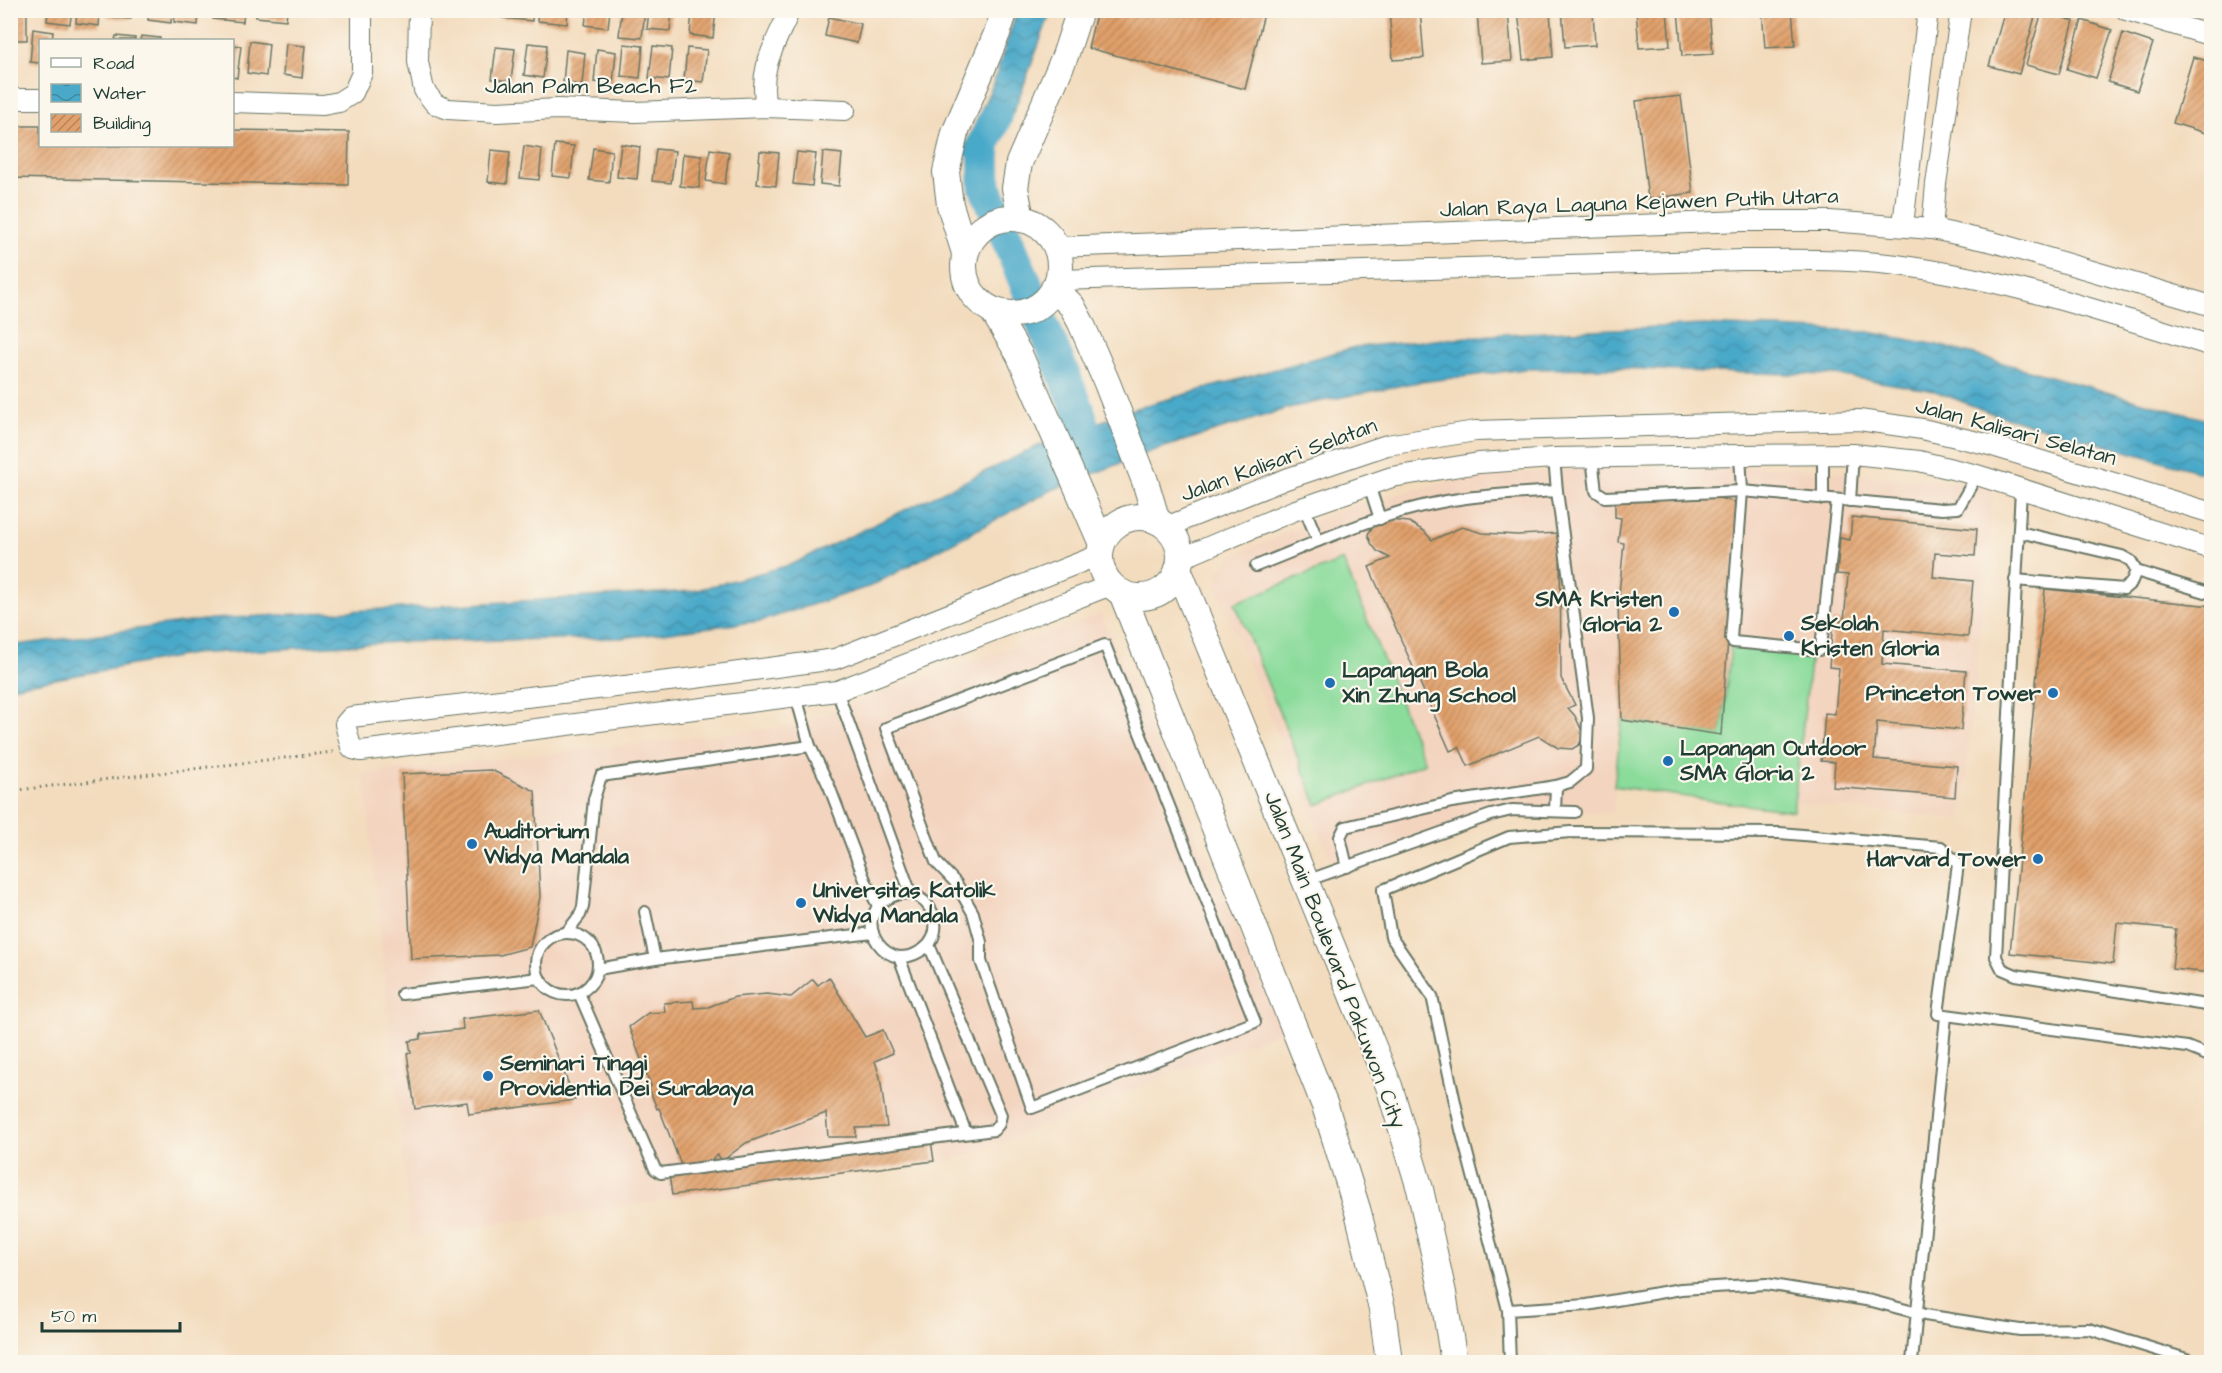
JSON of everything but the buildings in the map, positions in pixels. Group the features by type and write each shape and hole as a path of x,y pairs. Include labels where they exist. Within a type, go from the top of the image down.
{"street":[{"path":"234,102 323,105 339,102 353,93 362,73 362,10"},
{"name":"Jalan Palm Beach F2","path":"419,10 418,62 424,90 435,104 448,109 497,112 558,109 635,112 766,107 845,110"},
{"path":"766,107 763,92 769,54 790,10"},
{"path":"964,253 973,237 986,225 1003,219 1021,219 1036,224 1048,234 1057,247 1059,264 1056,284 1050,297 1039,307 1024,314 1008,315 993,311 978,302 968,288 963,271 964,253 950,205 946,172 955,133 1005,10"},
{"path":"1021,219 1016,188 1019,163 1065,56 1080,10"},
{"path":"1903,225 1928,10"},
{"path":"1932,229 1936,184 1961,10"},
{"path":"2126,10 2211,36"},
{"path":"10,99 39,99"},
{"name":"Jalan Raya Laguna Kejawen Putih Utara","path":"1057,247 1743,221 1830,220 1903,225 1993,242 2211,306"},
{"path":"1056,284 1718,260 1830,260 1909,266 1982,279 2095,309 2211,346"},
{"path":"1056,284 1072,306 1107,383 1162,524 1177,542 1179,564 1168,586 1151,596 1142,597 1117,589 837,692 353,750 345,723 351,717 695,678 835,659 1100,549 1107,534 1124,520 1146,518 1162,524"},
{"path":"993,311 1019,354 1087,510 1100,549 1102,571 1117,589 1325,1106 1358,1212 1382,1309 1389,1362"},
{"name":"Jalan Kalisari Selatan","path":"1162,524 1387,445 1476,431 1859,420 1922,429 1986,444 2211,513"},
{"path":"1552,429 1554,458"},
{"path":"1179,564 1304,507 1392,477 1479,463 1554,458 1740,455 1853,454 1919,461 1977,475 2211,549"},
{"name":"Jalan Main Boulevard Pakuwon City","path":"1179,564 1389,1086 1420,1189 1443,1293 1454,1362"},
{"path":"695,678 700,708"}],"lane":[{"path":"1823,454 1823,499"},
{"path":"1850,501 1853,454"},
{"path":"1740,455 1742,491 1732,642 1819,650 1837,500"},
{"path":"1347,867 1340,837 1345,827 1452,802 1556,786 1570,782 1586,769 1588,718 1554,458"},
{"path":"1592,458 1596,491 1605,497 1742,491 1942,509 1958,508 1977,475"},
{"path":"1369,485 1380,519"},
{"path":"2021,490 1996,957 2002,969 2016,975 2211,1006"},
{"path":"1256,566 1403,511 1465,498 1557,491"},
{"path":"1304,507 1318,541"},
{"path":"2019,532 2122,556 2131,561 2136,571 2211,594"},
{"path":"2015,580 2124,589 2131,583 2136,571"},
{"path":"1105,645 1255,1022 1032,1108 981,962 981,942 973,914 956,883 936,862 886,728 1105,645"},
{"path":"837,692 911,894"},
{"path":"796,696 810,746 829,786 865,880 878,906"},
{"path":"566,933 580,915 583,906 594,799 601,776 810,746"},
{"path":"1555,812 1556,786"},
{"path":"1306,881 1491,815 1512,810 1575,812"},
{"path":"1510,1362 1508,1310 1461,1130 1432,996 1391,937 1383,890 1509,837 1571,832 1780,833 1941,847 1958,864 1938,1014 2187,1047 2211,1057"},
{"path":"898,893 921,898 929,905 936,926 929,945 923,951 911,956 899,957 887,952 878,944 873,933 872,919 878,906 886,898 898,893"},
{"path":"645,912 655,959"},
{"path":"566,933 576,934 586,939 594,948 598,958 598,969 592,983 579,993 568,995 556,993 546,987 539,978 536,968 536,957 540,948 547,940 566,933"},
{"path":"598,969 655,959 873,933"},
{"path":"579,993 655,1169 661,1173 994,1130 999,1124 1001,1115 929,945"},
{"path":"899,957 966,1133"},
{"path":"402,994 539,978"},
{"path":"1912,1362 1946,1016"},
{"path":"1508,1310 1587,1305 1681,1289 1766,1284 1872,1301 1916,1313 2020,1330 2089,1329 2196,1362"}],"path":[{"path":"10,791 353,750"}],"shaded area":[{"path":"1779,467 1994,486 1962,819 1615,786 1613,813 1521,809 1338,877 1217,591 1219,570 1235,555 1344,508 1458,479 1583,468"},
{"name":"Universitas Katolik Widya Mandala","path":"1101,614 1281,1031 956,1159 411,1236 364,774 792,726"}],"green space":[{"name":"Lapangan Bola Xin Zhung School","path":"1343,560 1425,763 1317,805 1235,603"},
{"path":"1731,646 1811,655 1793,811 1614,786 1622,720 1721,735"}],"water":[{"path":"1017,11 1051,11 1019,98 992,162 962,154 993,84"},
{"path":"1704,325 1869,332 1942,346 2211,421 2211,475 1991,413 1935,391 1837,375 1619,368 1525,369 1413,383 1292,407 1152,451 1052,490 871,586 761,621 621,638 398,642 193,654 11,687 10,646 211,619 693,591 790,565 1036,447 1136,408 1355,347 1503,334"}],"waterway":[{"path":"996,117 984,144 985,186 1079,411 1088,446"}],"place":[{"name":"SMA Kristen Gloria 2","path":"1674,612"},
{"name":"Sekolah Kristen Gloria","path":"1789,636"},
{"name":"Lapangan Bola Xin Zhung School","path":"1330,683"},
{"name":"Princeton Tower","path":"2053,693"},
{"name":"Lapangan Outdoor SMA Gloria 2","path":"1668,761"},
{"name":"Auditorium Widya Mandala","path":"472,844"},
{"name":"Harvard Tower","path":"2038,859"},
{"name":"Universitas Katolik Widya Mandala","path":"801,903"},
{"name":"Seminari Tinggi Providentia Dei Surabaya","path":"488,1076"}]}
